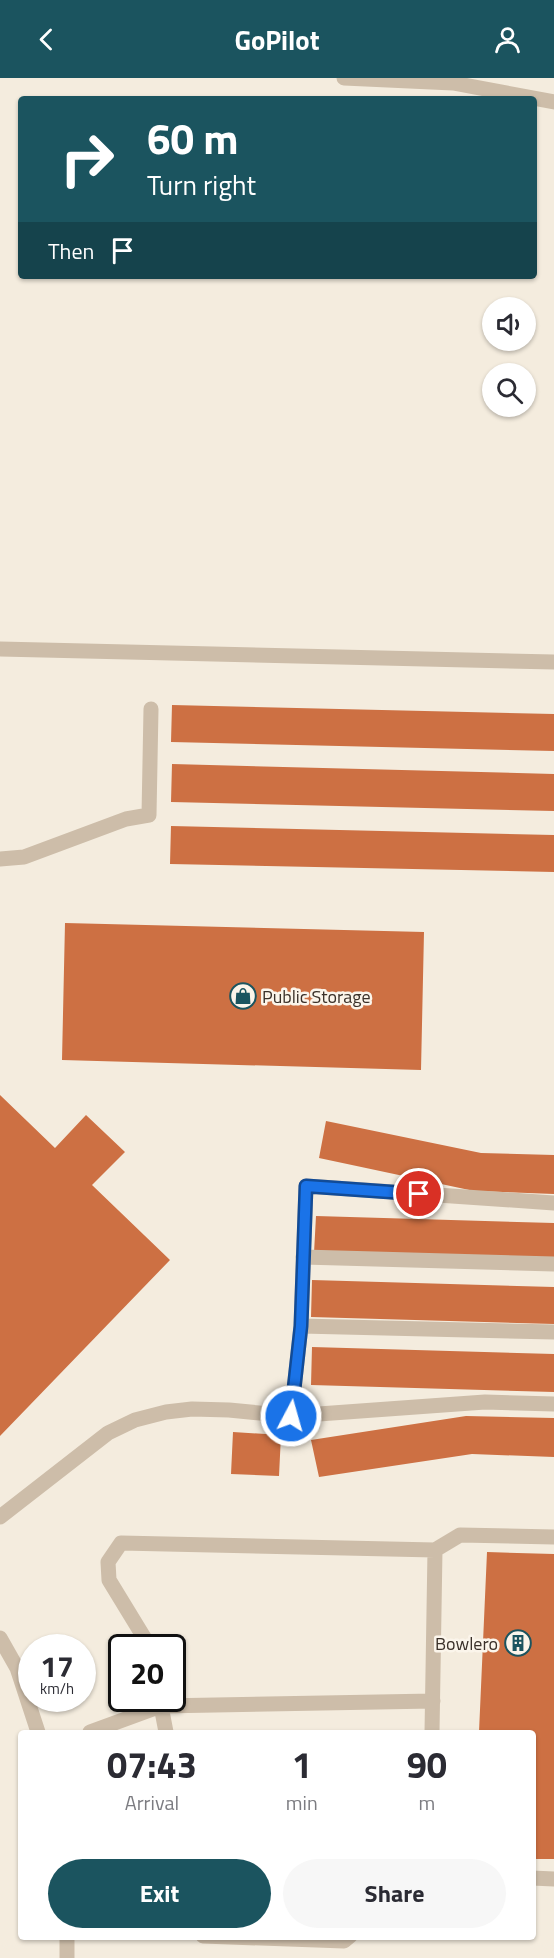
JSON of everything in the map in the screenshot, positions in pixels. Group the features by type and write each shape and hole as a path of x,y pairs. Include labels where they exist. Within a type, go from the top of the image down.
{"street":[{"path":"344,78 453,83 522,96"},
{"path":"537,99 554,102"},
{"path":"0,649 554,662"},
{"path":"0,859 24,857 126,819 149,815 151,709"},
{"path":"291,1416 301,1326 306,1186 554,1203"},
{"path":"303,1257 554,1264"},
{"path":"301,1326 554,1332"},
{"path":"0,1517 108,1433 135,1420 166,1412 192,1409 291,1416 485,1402 554,1404"},
{"path":"142,1634 109,1580 108,1562 121,1543 435,1550 460,1535 554,1537"},
{"path":"432,1730 435,1550"},
{"path":"0,1638 17,1668 37,1730"},
{"path":"186,1702 433,1701"},
{"path":"95,1730 137,1712"},
{"path":"162,1712 166,1730"},
{"path":"536,1878 554,1878"},
{"path":"67,1940 67,1958"},
{"path":"316,1940 345,1940"}],"building":[{"path":"172,705 554,714 554,751 171,742"},
{"path":"172,764 554,774 554,811 171,802"},
{"path":"171,826 554,835 554,872 170,864"},
{"name":"Public Storage","path":"65,923 424,932 421,1070 62,1060"},
{"path":"0,1095 55,1148 86,1115 125,1152 92,1185 170,1260 0,1436"},
{"path":"326,1121 481,1153 554,1155 554,1194 474,1191 319,1158"},
{"path":"316,1216 554,1223 554,1259 314,1253"},
{"path":"312,1280 554,1287 554,1324 311,1317"},
{"path":"312,1347 554,1354 554,1392 311,1385"},
{"path":"466,1416 554,1418 554,1457 472,1454 319,1477 311,1440"},
{"path":"233,1432 281,1435 279,1476 231,1474"},
{"name":"Bowlero","path":"487,1552 554,1554 554,1859 536,1859 536,1730 479,1730"}],"place":[{"name":"Public Storage","path":"243,996"},
{"name":"Bowlero","path":"518,1643"}],"route":[{"path":"291,1416 301,1326 306,1186 419,1194"}]}
